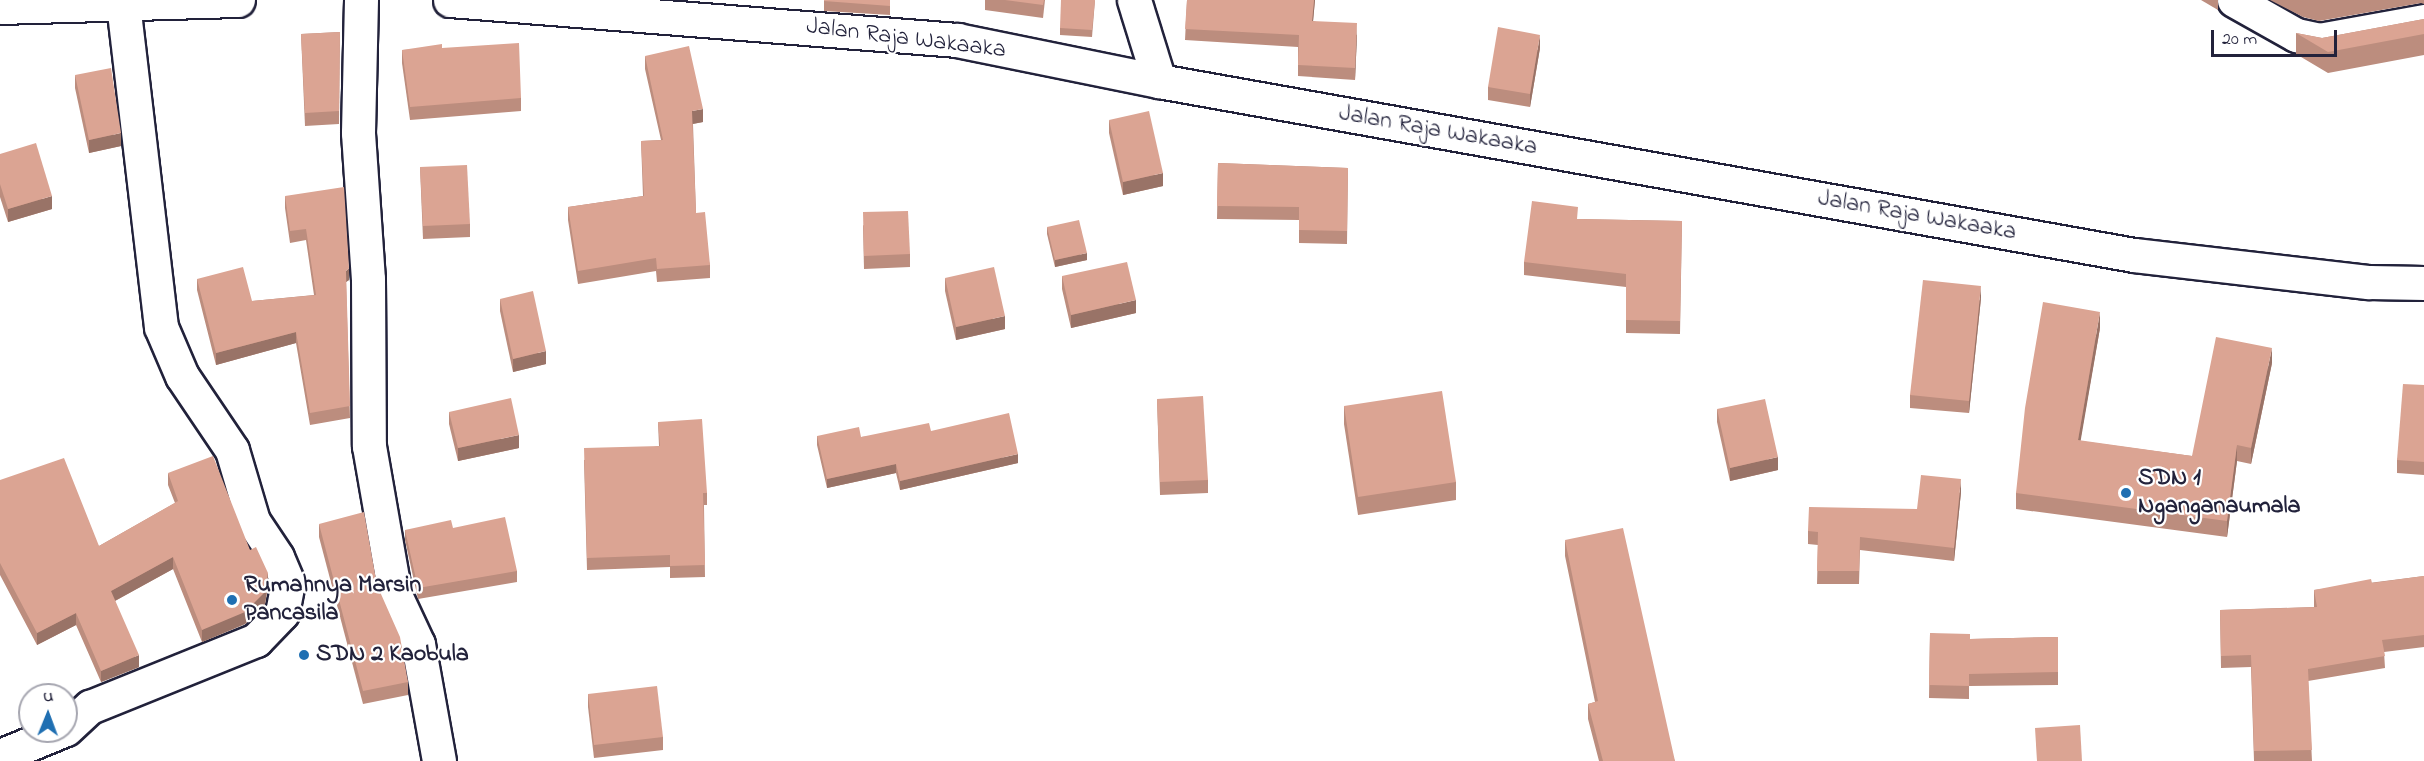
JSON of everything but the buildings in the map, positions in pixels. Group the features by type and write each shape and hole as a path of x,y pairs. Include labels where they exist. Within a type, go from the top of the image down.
{"street":[{"path":"0,6 238,0"},
{"path":"361,0 358,133 368,279 369,446 395,595 418,644 439,761"},
{"name":"Jalan Raja Wakaaka","path":"450,0 957,40 1159,81 2134,255 2369,282 2424,283"},
{"path":"1134,0 1159,81"},
{"path":"2234,0 2296,35 2319,40 2424,21"},
{"path":"78,718 90,707 256,640 282,613 288,583 277,557 254,521 232,450 182,376 161,327 123,3"},
{"path":"0,756 31,743"}],"place":[{"name":"SDN 1 Nganganaumala","path":"2126,493"},
{"name":"Rumahnya Marsin Pancasila","path":"232,600"},
{"name":"SDN 2 Kaobula","path":"304,655"}]}
